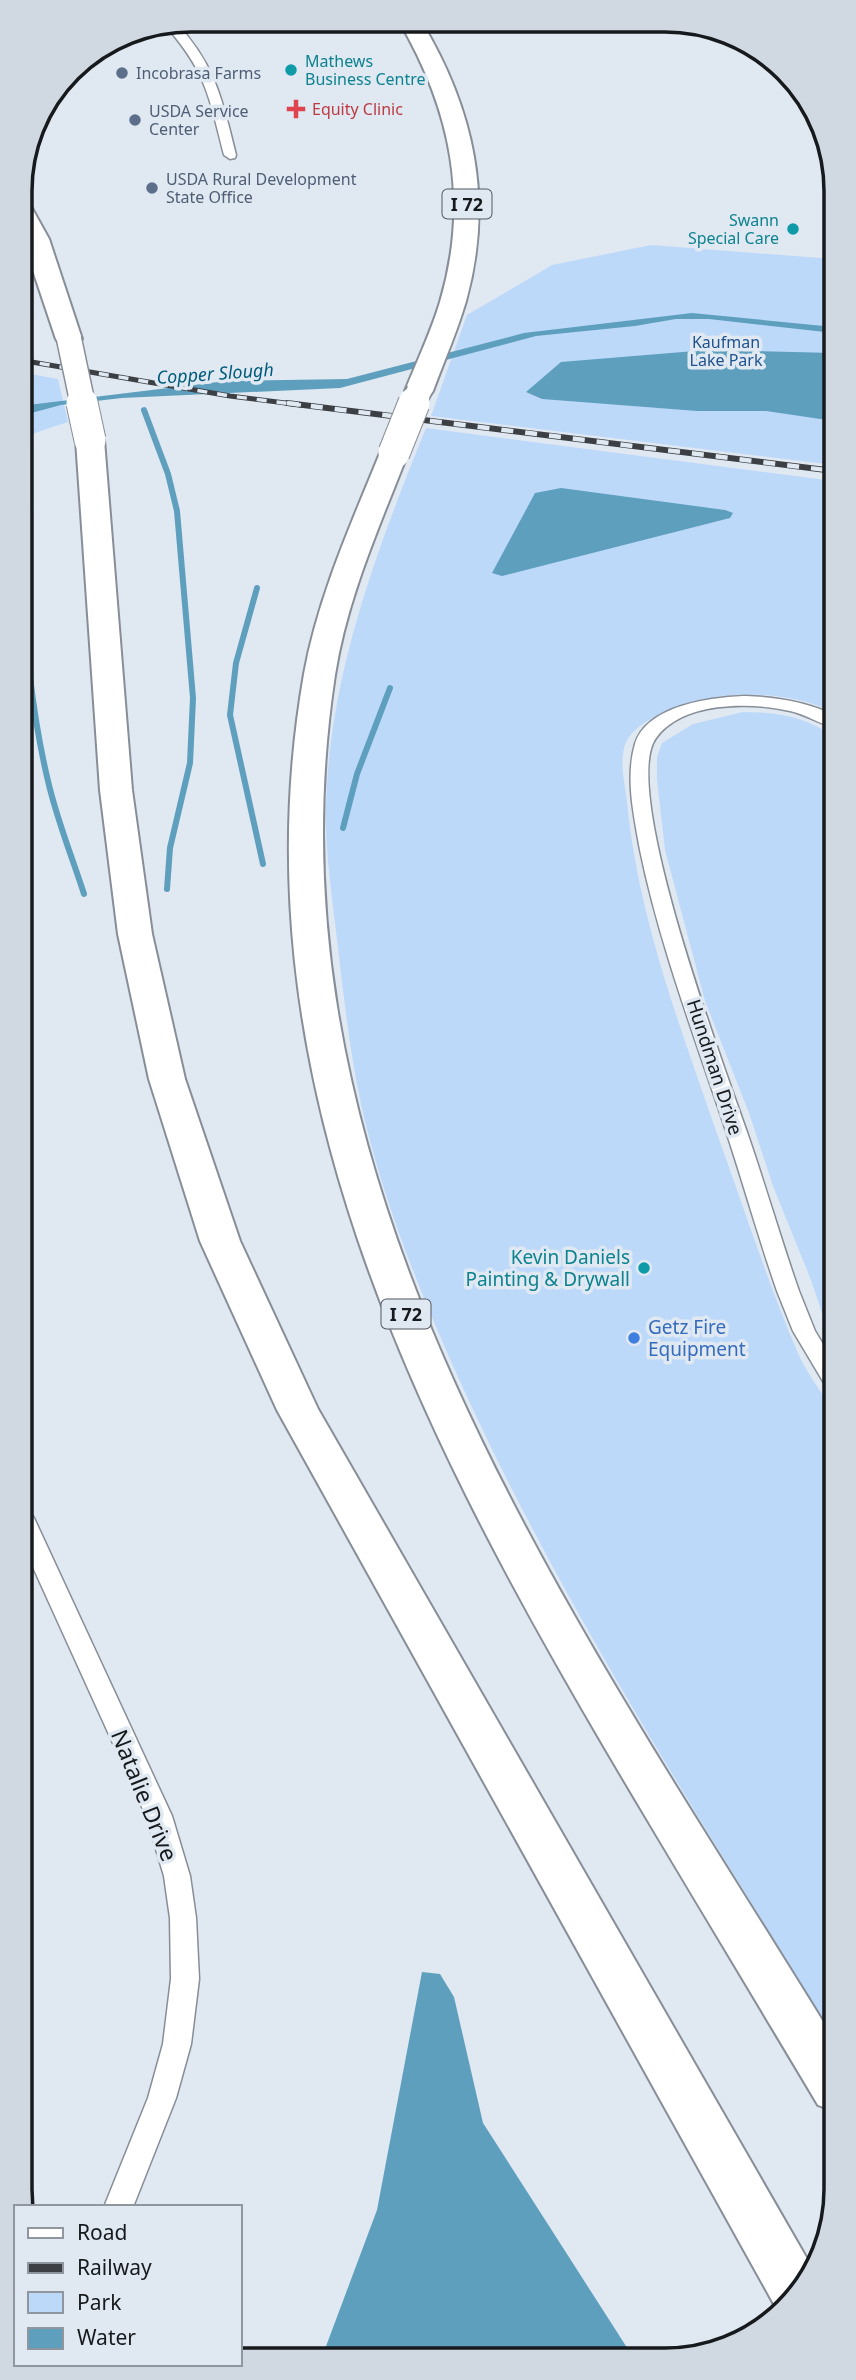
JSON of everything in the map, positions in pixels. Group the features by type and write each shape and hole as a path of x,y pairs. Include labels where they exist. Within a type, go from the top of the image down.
{"highway":[{"name":"I 72","path":"416,32 436,65 457,122 467,191 462,260 453,300 354,551 332,622 320,673 310,742 305,817 306,880 312,950 325,1041 344,1128 373,1227 415,1339 461,1444 520,1558 602,1703 824,2069"},
{"path":"32,231 69,339 90,440 116,790 135,934 167,1079 220,1241 298,1410 792,2285"}],"street":[{"path":"178,33 192,47 206,69 230,155"},
{"name":"Hundman Drive","path":"824,718 778,703 730,701 686,711 653,730 645,741 638,764 643,813 666,919 797,1315 824,1363"},
{"name":"Natalie Drive","path":"32,1540 159,1816 177,1876 183,1918 185,1979 177,2044 162,2098 119,2205"}],"green space":[{"name":"Kaufman Lake Park","path":"651,245 824,258 824,464 431,416 467,315 552,265"},
{"path":"32,374 58,379 68,422 32,434"},
{"path":"426,428 824,480 824,708 805,701 768,695 715,697 669,711 637,728 625,745 622,766 640,886 674,1008 754,1240 786,1323 805,1367 824,1397 824,2020 636,1714 543,1548 499,1463 429,1311 380,1174 361,1104 350,1046 330,878 326,808 329,758 346,661 390,520"},
{"path":"743,712 768,713 802,720 824,731 824,1319 705,1001 665,850 657,757 662,743 693,724"}],"water":[{"path":"692,313 824,326 824,332 709,319 676,319 536,336 340,388 122,398 61,405 32,413 32,405 226,381 347,379 524,333"},
{"path":"707,350 824,353 824,420 766,411 697,411 542,399 526,392 561,362"},
{"path":"561,488 733,513 730,518 502,576 492,573 535,493"},
{"path":"422,1972 440,1974 454,1997 483,2123 627,2348 325,2348 377,2210"}],"waterway":[{"path":"144,410 168,474 177,511 193,698 190,763 170,848 167,889"},
{"path":"257,588 236,663 230,715 263,864"},
{"path":"32,688 48,781 84,894"},
{"path":"343,828 357,774 390,688"}],"railway":[{"path":"32,362 230,396 301,405"},
{"path":"287,403 824,470"}],"place":[{"name":"Mathews Business Centre","path":"291,70"},
{"name":"Incobrasa Farms","path":"122,73"},
{"name":"Equity Clinic","path":"296,109"},
{"name":"USDA Service Center","path":"135,120"},
{"name":"USDA Rural Development State Office","path":"152,188"},
{"name":"Swann Special Care","path":"793,229"},
{"name":"Kevin Daniels Painting & Drywall","path":"644,1268"},
{"name":"Getz Fire Equipment","path":"634,1338"}],"water label":[{"name":"Copper Slough","path":"215,373"}]}
